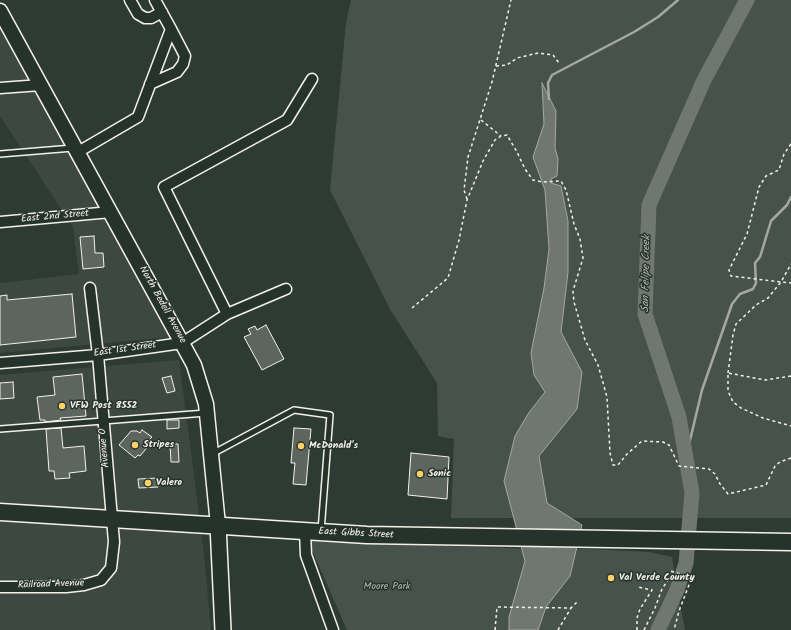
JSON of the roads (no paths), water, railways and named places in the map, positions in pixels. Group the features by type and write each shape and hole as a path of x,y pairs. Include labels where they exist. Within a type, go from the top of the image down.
{"highway":[{"name":"East Gibbs Street","path":"0,512 218,525 321,533 415,537 791,542"}],"main road":[{"name":"North Bedell Avenue","path":"0,11 194,365 206,404 218,525 224,630"}],"street":[{"path":"130,0 138,14 145,18 151,18 162,12"},
{"path":"150,84 177,72 183,64 185,56 155,0"},
{"path":"77,150 138,117 171,28"},
{"path":"228,314 164,187 287,120 312,79"},
{"path":"0,88 41,85"},
{"name":"East 2nd Street","path":"0,222 111,212"},
{"name":"Avenue O","path":"90,288 98,355 114,542 111,568 101,580"},
{"name":"East 1st Street","path":"0,363 98,355 182,343 228,314 286,290"},
{"path":"305,532 306,555 333,630"},
{"name":"Railroad Avenue","path":"0,587 66,587 84,585 101,580"}],"lane":[{"path":"0,154 77,150"},
{"path":"211,455 294,410 330,415 321,533"},
{"path":"0,429 207,413"}],"waterway":[{"path":"549,99 548,83 552,75 634,32 658,17 678,0"},
{"name":"San Felipe Creek","path":"658,630 677,590 686,563 692,493 679,417 645,314 649,205 704,80 747,0"},
{"path":"686,457 702,390 732,304 740,294 753,289 756,283 755,263 760,257 771,221 787,205 791,197"}],"place":[{"name":"VFW Post 8552","path":"62,406"},
{"name":"Stripes","path":"135,445"},
{"name":"McDonald's","path":"301,446"},
{"name":"Sonic","path":"420,474"},
{"name":"Valero","path":"148,483"},
{"name":"Val Verde County","path":"611,578"}],"park label":[{"name":"Moore Park","path":"387,587"}]}
